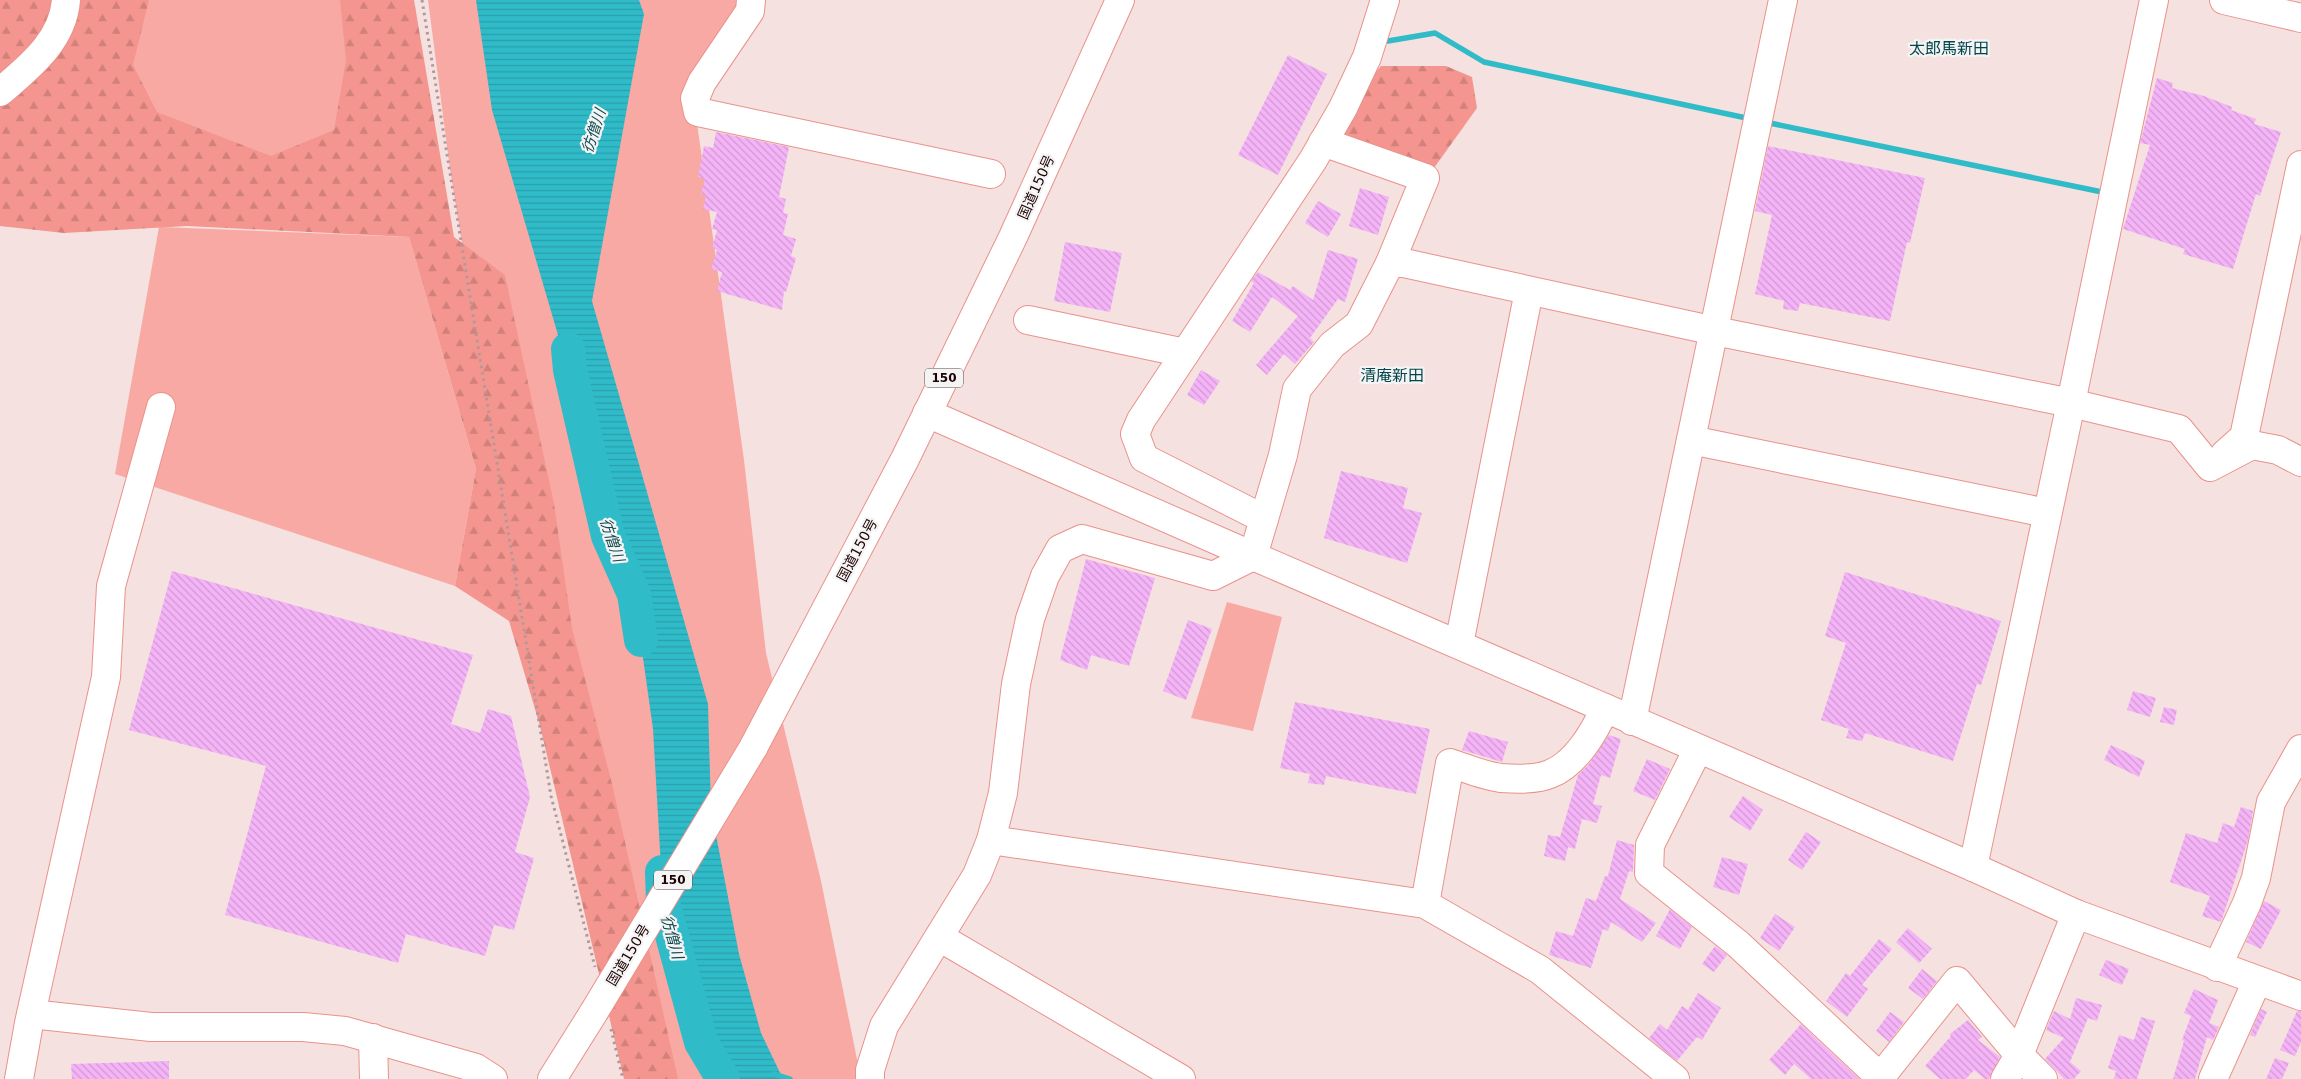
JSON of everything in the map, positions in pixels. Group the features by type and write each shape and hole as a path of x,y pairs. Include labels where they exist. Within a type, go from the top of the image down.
{"main road":[{"path":"0,92 31,65 56,36 66,0"},
{"path":"751,0 750,11 702,82 695,98 698,112 991,174"},
{"name":"国道150号","path":"552,1079 601,1017 753,748 905,459 1013,237 1120,0"},
{"path":"1264,519 1144,458 1135,434 1141,420 1323,142 1343,108 1367,57 1385,0"},
{"path":"1632,721 1783,0"},
{"path":"1973,867 2154,0"},
{"path":"2224,0 2301,18"},
{"path":"870,1079 870,1070 884,1026 976,875 990,840 1003,793 1016,684 1030,619 1045,576 1060,549 1082,539 1213,576 1253,556 1283,455 1297,389 1332,345 1359,324 1390,263 1425,178 1323,142"},
{"path":"2210,468 2244,437 2301,165"},
{"path":"1390,263 1404,263 1715,331 2071,403 2178,428 2210,468"},
{"path":"1459,644 1529,290"},
{"path":"1028,320 1185,353"},
{"path":"19,1079 31,1014 106,677 111,586 161,407"},
{"path":"927,413 1632,721 1973,867 2076,914 2217,967 2301,996"},
{"path":"1692,440 2047,513"},
{"path":"2210,468 2252,445 2278,450 2301,462"},
{"path":"1425,904 1450,763 1499,778 1528,779 1550,774 1571,760 1598,725 1605,708"},
{"path":"1698,749 1650,845 1649,873 1738,944 1880,1078 1957,981 2019,1055 2042,1079"},
{"path":"2217,967 2247,904 2256,878 2271,802 2301,749"},
{"path":"990,840 1425,904 1540,970 1675,1079"},
{"path":"2005,1079 2019,1055 2076,914"},
{"path":"939,937 1181,1079"},
{"path":"2212,1079 2257,981"},
{"path":"31,1014 151,1027 303,1028 344,1031 476,1068 493,1079"},
{"path":"373,1038 374,1079"}],"path":[{"path":"422,0 551,796 597,975"},
{"path":"601,1017 623,1079"}],"shaded area":[{"path":"0,0 376,0 387,211 161,227 409,237 476,469 455,586 115,474 159,227"},
{"path":"428,0 744,0 696,116 744,460 766,653 821,881 861,1079 633,1079 540,726 450,169"},
{"path":"1227,602 1282,617 1253,731 1191,718"}],"green space":[{"path":"0,0 149,0 133,65 157,112 271,156 334,130 346,60 340,0 414,0 454,237 505,275 554,504 572,628 612,784 678,1079 624,1079 540,726 509,621 455,586 476,469 409,237 187,226 64,233 0,226"},
{"path":"1381,66 1446,66 1472,77 1477,108 1434,168 1323,142 1343,108"}],"water":[{"path":"476,0 639,0 644,14 592,301 708,704 711,809 739,954 761,1033 783,1079 728,1079 663,902 653,729 634,594 492,110"}],"building":[{"path":"1288,55 1327,74 1278,175 1238,155"},
{"path":"2157,78 2173,83 2172,88 2204,96 2232,107 2231,110 2256,119 2254,124 2281,132 2260,196 2256,194 2233,269 2183,254 2185,249 2123,229 2150,145 2140,143"},
{"path":"716,132 789,147 779,197 786,199 783,213 788,214 783,235 796,239 791,256 796,258 786,292 784,291 782,310 717,291 722,272 711,269 717,250 712,248 717,230 712,229 717,212 703,209 706,195 701,194 705,179 698,177 704,146 713,148"},
{"path":"1768,146 1925,178 1910,243 1907,242 1890,321 1800,303 1798,311 1783,309 1784,301 1755,294 1772,215 1755,211"},
{"path":"1360,188 1389,197 1378,235 1349,226"},
{"path":"1318,201 1341,214 1328,237 1305,223"},
{"path":"1065,242 1122,253 1110,312 1054,301"},
{"path":"1328,250 1358,259 1345,302 1338,299 1310,338 1314,342 1295,364 1284,354 1267,375 1256,365 1298,316 1272,297 1250,332 1232,321 1254,283 1251,281 1258,272 1290,290 1293,286 1313,300"},
{"path":"1201,370 1220,381 1204,405 1187,395"},
{"path":"1341,471 1408,488 1403,508 1422,513 1407,563 1324,538"},
{"path":"1086,559 1155,578 1129,666 1091,655 1087,670 1060,660"},
{"path":"172,571 473,655 451,724 480,733 488,709 511,716 530,797 515,852 534,858 514,930 494,925 485,956 406,934 398,963 225,915 266,766 129,730"},
{"path":"1845,572 2001,621 1981,685 1977,684 1953,761 1865,733 1862,741 1846,738 1849,729 1821,720 1846,643 1825,636"},
{"path":"1188,620 1212,629 1186,700 1163,691"},
{"path":"2133,691 2156,698 2150,717 2127,710"},
{"path":"1295,702 1430,729 1416,794 1326,776 1324,785 1308,783 1310,774 1280,768"},
{"path":"2164,707 2177,710 2174,725 2160,722"},
{"path":"1469,731 1508,742 1502,762 1462,750"},
{"path":"1609,735 1621,739 1610,778 1601,775 1593,804 1602,806 1597,823 1582,819 1575,849 1568,847 1565,861 1544,856 1548,835 1560,837 1578,775 1589,764"},
{"path":"2111,745 2145,761 2139,777 2104,760"},
{"path":"1647,759 1670,769 1655,800 1633,791"},
{"path":"1743,796 1763,810 1750,831 1729,817"},
{"path":"2241,807 2253,811 2248,840 2221,922 2202,916 2210,896 2170,882 2186,833 2217,843 2223,823 2234,827"},
{"path":"1806,832 1821,842 1802,870 1788,860"},
{"path":"1617,840 1634,845 1633,872 1629,871 1620,899 1656,923 1642,942 1611,922 1608,931 1603,929 1591,968 1549,955 1556,931 1573,936 1586,898 1596,901 1605,876 1608,876"},
{"path":"1722,857 1748,864 1739,895 1713,887"},
{"path":"2264,901 2281,910 2261,949 2246,942"},
{"path":"1670,909 1692,927 1680,949 1656,936"},
{"path":"1775,914 1795,927 1779,951 1760,938"},
{"path":"1908,928 1932,949 1919,963 1896,942"},
{"path":"1879,939 1892,949 1862,985 1868,989 1847,1017 1826,1001 1846,973 1850,976"},
{"path":"1715,946 1727,955 1714,972 1702,964"},
{"path":"2106,960 2129,969 2122,985 2099,975"},
{"path":"1922,969 1937,981 1923,999 1908,988"},
{"path":"2194,989 2218,1000 2209,1023 2219,1027 2213,1040 2207,1037 2195,1079 2173,1079 2184,1041 2182,1040 2191,1016 2184,1013"},
{"path":"1698,993 1721,1008 1702,1040 1697,1037 1677,1061 1649,1038 1660,1024 1667,1030 1682,1006 1688,1010"},
{"path":"2076,998 2102,1005 2097,1021 2088,1018 2070,1062 2081,1071 2074,1079 2064,1079 2045,1059 2064,1038 2046,1030 2054,1011 2070,1019"},
{"path":"2261,1009 2267,1012 2255,1037 2250,1035"},
{"path":"2297,1011 2301,1011 2301,1042 2295,1056 2280,1050"},
{"path":"1890,1012 1904,1022 1889,1042 1876,1031"},
{"path":"2141,1017 2155,1021 2137,1079 2114,1079 2116,1071 2108,1068 2119,1035 2134,1040"},
{"path":"1968,1020 1982,1037 1978,1040 2000,1057 1989,1079 1985,1079 1974,1070 1966,1079 1940,1079 1925,1066 1951,1036 1950,1034"},
{"path":"1801,1024 1859,1079 1811,1079 1794,1064 1785,1075 1769,1060"},
{"path":"2275,1058 2289,1063 2282,1079 2266,1079"},
{"path":"169,1061 169,1079 72,1079 71,1064"}],"waterway":[{"path":"1388,41 1435,33 1484,62 1751,119"},
{"path":"1765,122 2102,192 2103,188"},
{"name":"彷僧川","path":"568,349 570,370 608,536 634,594 641,640"},
{"name":"彷僧川","path":"662,872 663,902 701,1042 723,1079"},
{"path":"710,1056 727,1061"},
{"path":"774,1074 790,1079"}],"district":[{"name":"太郎馬新田","path":"1949,48"},
{"name":"清庵新田","path":"1392,375"}]}
